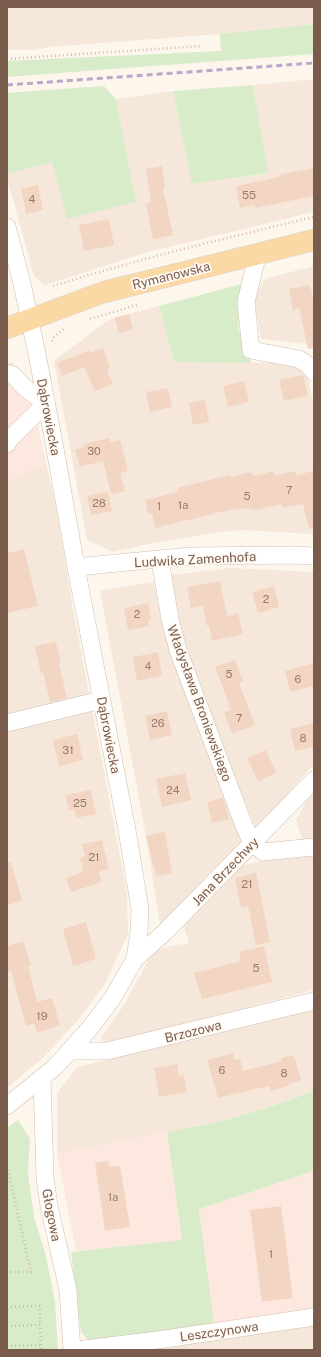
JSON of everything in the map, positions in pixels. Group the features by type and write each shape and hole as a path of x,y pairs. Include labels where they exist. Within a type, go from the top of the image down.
{"main road":[{"name":"Rymanowska","path":"7,328 104,292 314,240"},
{"name":"Rymanowska","path":"7,334 30,319"}],"street":[{"name":"Dąbrowiecka","path":"7,227 30,319 101,700 127,830 140,909 139,932 135,959 112,999 70,1051 42,1079 7,1106"},
{"path":"258,253 246,302 251,350 299,358 314,372"},
{"path":"7,373 13,375 25,388 46,403 9,440 7,444"},
{"name":"Ludwika Zamenhofa","path":"76,567 160,558 199,556 314,556"},
{"name":"Władysława Broniewskiego","path":"160,558 170,619 178,650 243,823 252,843"},
{"path":"7,723 101,700"},
{"name":"Jana Brzechwy","path":"135,959 166,931 314,780"},
{"path":"252,843 263,852 314,847"},
{"name":"Brzozowa","path":"70,1051 107,1051 314,1001"},
{"name":"Głogowa","path":"42,1079 45,1178 49,1206 68,1290 72,1350"},
{"name":"Leszczynowa","path":"76,1350 165,1339 314,1317"}],"path":[{"path":"7,59 201,46"},
{"path":"53,286 100,271 192,246 314,217"},
{"path":"88,320 139,304"},
{"path":"52,343 53,338 67,326"},
{"path":"7,1166 31,1272 7,1272"},
{"path":"7,1307 40,1306 41,1350"},
{"path":"7,1326 40,1325"},
{"path":"7,1346 41,1345"}],"shaded area":[{"path":"7,7 314,7 314,24 220,34 48,47 34,50 7,50"},
{"path":"314,79 314,212 148,252 45,285 34,276 7,174 52,162 136,202 116,99 173,91 192,184 268,173 253,85"},
{"path":"314,266 314,345 261,339 254,298 264,279"},
{"path":"159,306 174,362 295,363 307,375 314,404 314,534 241,530 147,544 113,552 87,540 54,361 110,319"},
{"path":"11,362 28,377 46,463 7,481 7,364"},
{"path":"46,463 56,506 73,609 127,893 128,934 105,984 77,1021 44,1057 7,1088 7,481"},
{"path":"231,568 314,572 314,764 256,829 205,705 177,617 170,575"},
{"path":"154,582 163,630 182,682 246,839 161,929 144,825 100,591"},
{"path":"314,791 314,842 303,843 296,820 309,796"},
{"path":"309,850 314,851 314,990 105,1045 101,1038 124,1005 149,959 158,950 189,943 183,923 235,867"},
{"path":"314,1008 314,1093 313,1091 267,1108 218,1122 57,1154 57,1093 77,1067"},
{"path":"167,1132 182,1241 76,1251 57,1154"},
{"path":"314,1171 314,1308 214,1323 199,1208"},
{"path":"314,1325 314,1350 135,1350"}],"green space":[{"path":"314,24 314,54 7,77 7,61 221,51 220,34"},
{"path":"253,85 268,173 192,184 173,91"},
{"path":"104,86 116,99 136,202 67,219 52,162 7,174 7,93"},
{"path":"242,284 238,328 251,363 174,362 159,306"},
{"path":"314,1091 314,1171 199,1209 214,1323 97,1342 87,1339 81,1332 71,1252 182,1240 167,1132 218,1122 267,1108"},
{"path":"18,1120 30,1139 28,1173 34,1217 46,1256 55,1302 58,1350 7,1350 7,1128"}],"building":[{"path":"162,166 165,187 163,188 173,235 153,239 146,204 151,202 146,169"},
{"path":"314,168 314,196 255,208 255,205 240,208 236,186 279,177 278,175"},
{"path":"38,185 43,210 26,214 21,189"},
{"path":"109,219 114,245 84,251 79,225"},
{"path":"310,285 314,304 314,348 308,349 299,308 293,310 289,289"},
{"path":"129,314 133,329 119,333 115,318"},
{"path":"103,348 110,368 107,370 113,384 95,391 84,367 62,376 57,363 90,350 91,353"},
{"path":"303,375 308,396 284,401 279,380"},
{"path":"244,381 249,402 228,407 223,386"},
{"path":"168,388 172,407 150,412 146,392"},
{"path":"205,400 209,422 193,425 189,403"},
{"path":"109,438 110,442 120,440 128,471 120,473 125,491 111,494 103,461 80,467 75,450 84,447 84,444"},
{"path":"274,471 275,476 295,471 296,475 314,471 314,528 309,529 303,504 282,508 281,504 255,510 247,508 237,510 237,508 155,528 152,513 148,514 145,500 178,492 177,488 229,475 230,477 252,472 253,476"},
{"path":"108,492 112,511 91,515 87,496"},
{"path":"24,549 38,606 7,613 7,553"},
{"path":"220,581 227,616 238,613 243,634 212,641 203,606 191,608 187,587"},
{"path":"274,586 279,607 258,613 252,592"},
{"path":"148,603 151,620 148,620 149,626 128,630 124,608"},
{"path":"56,642 67,698 50,702 43,673 41,674 35,646"},
{"path":"158,652 162,676 137,681 133,657"},
{"path":"235,660 243,681 239,683 255,725 232,734 224,712 231,710 215,667"},
{"path":"314,663 314,686 290,692 285,671"},
{"path":"167,711 172,735 150,740 145,716"},
{"path":"314,723 314,747 295,751 290,729"},
{"path":"77,734 83,760 59,766 53,740"},
{"path":"266,750 276,773 258,781 247,758"},
{"path":"185,773 191,800 162,807 156,779"},
{"path":"91,790 96,814 76,818 74,810 69,811 65,795"},
{"path":"223,798 229,819 212,823 207,802"},
{"path":"165,832 172,873 156,876 146,836"},
{"path":"102,840 109,869 99,872 102,882 71,892 66,878 83,872 80,858 85,856 82,844"},
{"path":"11,862 22,901 7,905 7,863"},
{"path":"256,873 270,942 256,945 248,906 241,908 235,878"},
{"path":"86,922 96,959 73,966 63,929"},
{"path":"23,941 31,965 28,966 37,1002 52,998 60,1025 37,1033 34,1023 26,1026 11,971 7,973 7,946"},
{"path":"264,946 272,982 202,999 194,973 241,961 239,952"},
{"path":"233,1053 234,1060 240,1059 243,1071 282,1061 281,1058 294,1055 301,1080 289,1084 289,1086 270,1091 269,1086 218,1098 207,1060"},
{"path":"177,1064 179,1076 184,1075 187,1092 159,1097 154,1068"},
{"path":"108,1161 110,1167 120,1166 130,1227 105,1231 95,1163"},
{"path":"281,1206 293,1298 262,1302 250,1210"}],"railway":[{"path":"7,85 314,63"}]}
